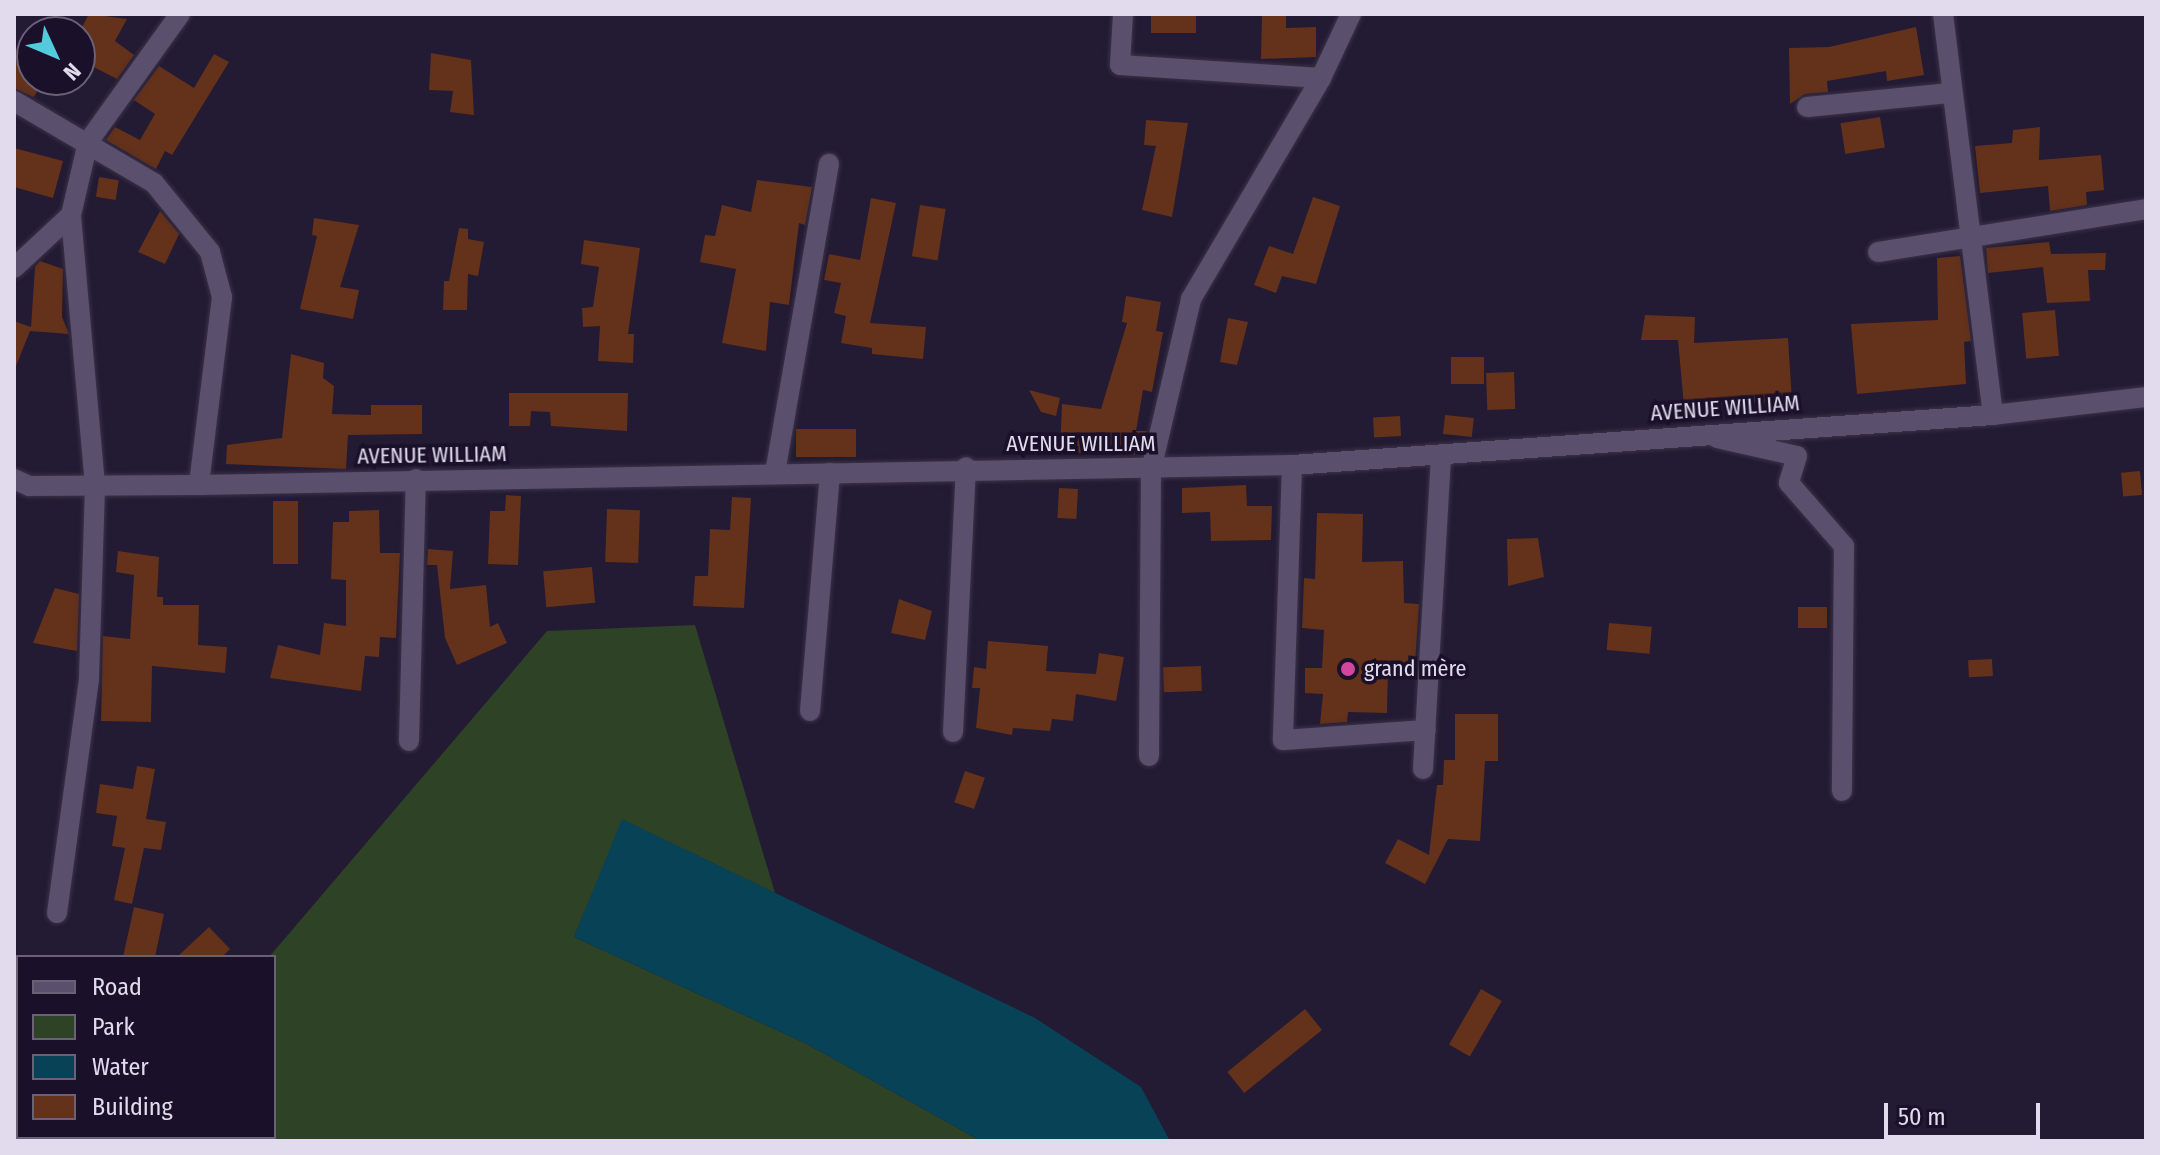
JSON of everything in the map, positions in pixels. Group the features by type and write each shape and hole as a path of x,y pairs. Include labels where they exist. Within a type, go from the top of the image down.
{"street":[{"path":"57,913 89,678 95,485 71,215 88,142 180,14"},
{"path":"1123,14 1120,65 1321,78"},
{"path":"1149,756 1151,470 1191,299 1321,78 1351,14"},
{"path":"1943,14 1951,93 1975,240 1993,415"},
{"path":"1807,107 1951,93"},
{"path":"14,101 154,183 210,252 222,297 199,485"},
{"path":"775,473 829,164"},
{"path":"1878,252 1975,240 2146,209"},
{"path":"14,268 71,215"},
{"name":"AVENUE WILLIAM","path":"14,479 29,486 199,485 830,473 966,467 1151,470 1292,465 1993,415 2146,397"},
{"path":"1701,434 1797,456 1789,483 1844,546 1842,791"},
{"path":"1423,769 1441,456"},
{"path":"1292,465 1283,740 1426,730"},
{"path":"953,732 966,467"},
{"path":"810,711 830,473"},
{"path":"409,741 416,479"}],"green space":[{"path":"695,625 775,893 623,820 574,937 807,1044 981,1141 14,1141 14,1000 16,1139 276,1139 276,955 271,955 547,631"}],"water":[{"path":"622,819 1035,1018 1141,1087 1170,1141 981,1141 807,1044 574,937"}],"building":[{"path":"89,14 127,19 115,41 134,55 117,79 96,68 96,16"},
{"path":"1151,14 1196,14 1196,33 1151,33"},
{"path":"1262,14 1286,14 1286,28 1316,27 1316,57 1261,59"},
{"path":"1916,27 1924,75 1887,81 1886,71 1827,81 1828,92 1805,94 1790,104 1789,48 1829,47"},
{"path":"16,50 16,89 14,88"},
{"path":"431,53 471,60 474,115 450,112 453,91 429,90"},
{"path":"214,54 229,62 172,155 165,151 156,169 106,140 115,127 140,140 155,114 134,100 159,66 194,88"},
{"path":"1880,117 1885,148 1845,154 1840,123"},
{"path":"1146,120 1188,123 1172,217 1142,210 1156,146 1144,145"},
{"path":"2040,127 2039,160 2101,155 2104,190 2086,192 2087,205 2050,211 2048,186 1980,193 1975,146 2012,143 2013,130"},
{"path":"14,148 63,161 53,198 14,187"},
{"path":"99,177 119,180 116,200 96,197"},
{"path":"757,180 812,187 805,225 799,223 789,305 770,302 766,351 722,343 736,269 700,262 705,235 715,236 722,205 751,212"},
{"path":"1313,197 1340,206 1316,284 1282,276 1276,293 1254,285 1269,246 1293,254"},
{"path":"871,198 896,203 870,323 926,327 923,359 872,354 872,348 841,343 846,316 834,313 841,283 824,280 829,254 860,260"},
{"path":"920,205 946,209 938,260 912,256"},
{"path":"160,211 179,234 165,264 138,252"},
{"path":"314,218 359,225 340,287 359,290 353,319 300,309 317,236 312,235"},
{"path":"459,228 468,229 468,239 484,242 478,276 468,274 467,310 443,310 444,281 449,281"},
{"path":"584,240 640,248 628,334 634,334 633,363 598,361 600,326 583,327 582,308 593,307 599,267 581,264"},
{"path":"2049,242 2051,254 2106,253 2105,270 2088,270 2090,301 2047,303 2043,267 1988,273 1986,248"},
{"path":"1960,256 1971,341 1964,342 1966,384 1857,394 1851,324 1938,320 1937,258"},
{"path":"40,261 63,269 62,317 69,334 30,331 14,371 14,321 31,327 35,267"},
{"path":"1126,296 1161,302 1156,331 1163,332 1152,392 1143,390 1136,431 1147,431 1141,455 1060,452 1062,404 1101,409 1127,323 1122,322"},
{"path":"2055,310 2059,356 2026,359 2022,313"},
{"path":"1645,315 1695,317 1694,343 1788,338 1792,401 1684,406 1678,340 1641,340"},
{"path":"1228,318 1248,322 1237,365 1220,362"},
{"path":"291,354 324,363 323,378 334,386 332,414 371,415 371,405 422,405 422,434 348,435 346,469 226,464 227,445 282,438"},
{"path":"1451,357 1484,357 1484,384 1451,384"},
{"path":"1514,372 1515,409 1487,410 1486,373"},
{"path":"1029,390 1060,398 1056,416 1041,412"},
{"path":"509,393 628,393 627,431 551,426 550,412 531,411 530,426 509,426"},
{"path":"1445,415 1474,418 1472,437 1443,434"},
{"path":"1400,416 1401,436 1374,437 1373,417"},
{"path":"796,429 856,429 856,457 796,457"},
{"path":"2140,471 2142,495 2123,497 2121,473"},
{"path":"1246,485 1247,506 1272,506 1271,540 1211,541 1210,512 1182,513 1182,488"},
{"path":"1059,488 1078,489 1076,519 1057,518"},
{"path":"506,495 521,496 518,565 488,564 490,511 505,511"},
{"path":"732,497 751,498 744,608 693,606 695,576 708,576 710,529 730,530"},
{"path":"273,501 298,501 298,564 273,564"},
{"path":"607,509 640,510 638,563 605,562"},
{"path":"379,510 380,553 400,553 396,638 380,637 379,657 365,656 361,691 270,678 278,645 320,655 324,623 346,626 346,580 331,579 333,522 349,522 349,511"},
{"path":"1317,513 1363,514 1362,562 1403,561 1404,603 1419,604 1415,665 1388,665 1387,713 1348,712 1347,722 1320,724 1323,694 1305,693 1305,668 1322,668 1324,630 1302,628 1304,578 1315,579"},
{"path":"1538,538 1544,577 1508,586 1507,539"},
{"path":"428,549 453,551 450,589 486,585 490,627 498,623 507,643 457,665 445,638 437,565 427,565"},
{"path":"118,551 159,557 157,597 163,597 163,605 199,605 198,645 227,647 225,673 152,666 151,722 101,721 103,636 130,639 134,575 116,572"},
{"path":"592,567 595,603 546,607 543,571"},
{"path":"55,588 79,594 77,651 33,643"},
{"path":"899,599 932,611 925,640 891,633"},
{"path":"1798,607 1827,607 1827,628 1798,628"},
{"path":"1609,623 1652,627 1649,654 1607,650"},
{"path":"988,641 1048,646 1046,671 1096,674 1099,653 1124,657 1116,701 1076,694 1073,721 1052,719 1050,731 1013,728 1012,735 976,728 980,688 972,688 974,667 986,669"},
{"path":"1992,659 1993,676 1969,677 1968,660"},
{"path":"1201,666 1202,691 1164,692 1163,667"},
{"path":"1455,714 1498,714 1498,761 1485,761 1480,841 1448,839 1425,884 1385,863 1398,839 1429,855 1437,785 1443,785 1444,760 1455,760"},
{"path":"137,766 155,769 146,819 166,822 161,850 144,848 132,904 114,900 125,848 112,846 117,816 96,813 100,784 133,789"},
{"path":"965,771 985,778 974,809 954,802"},
{"path":"134,907 164,914 155,955 123,955"},
{"path":"209,927 230,949 224,955 179,955"},
{"path":"1481,989 1502,1001 1470,1056 1449,1044"},
{"path":"1305,1009 1322,1030 1244,1093 1227,1072"}],"place":[{"name":"grand mère","path":"1348,669"}]}
